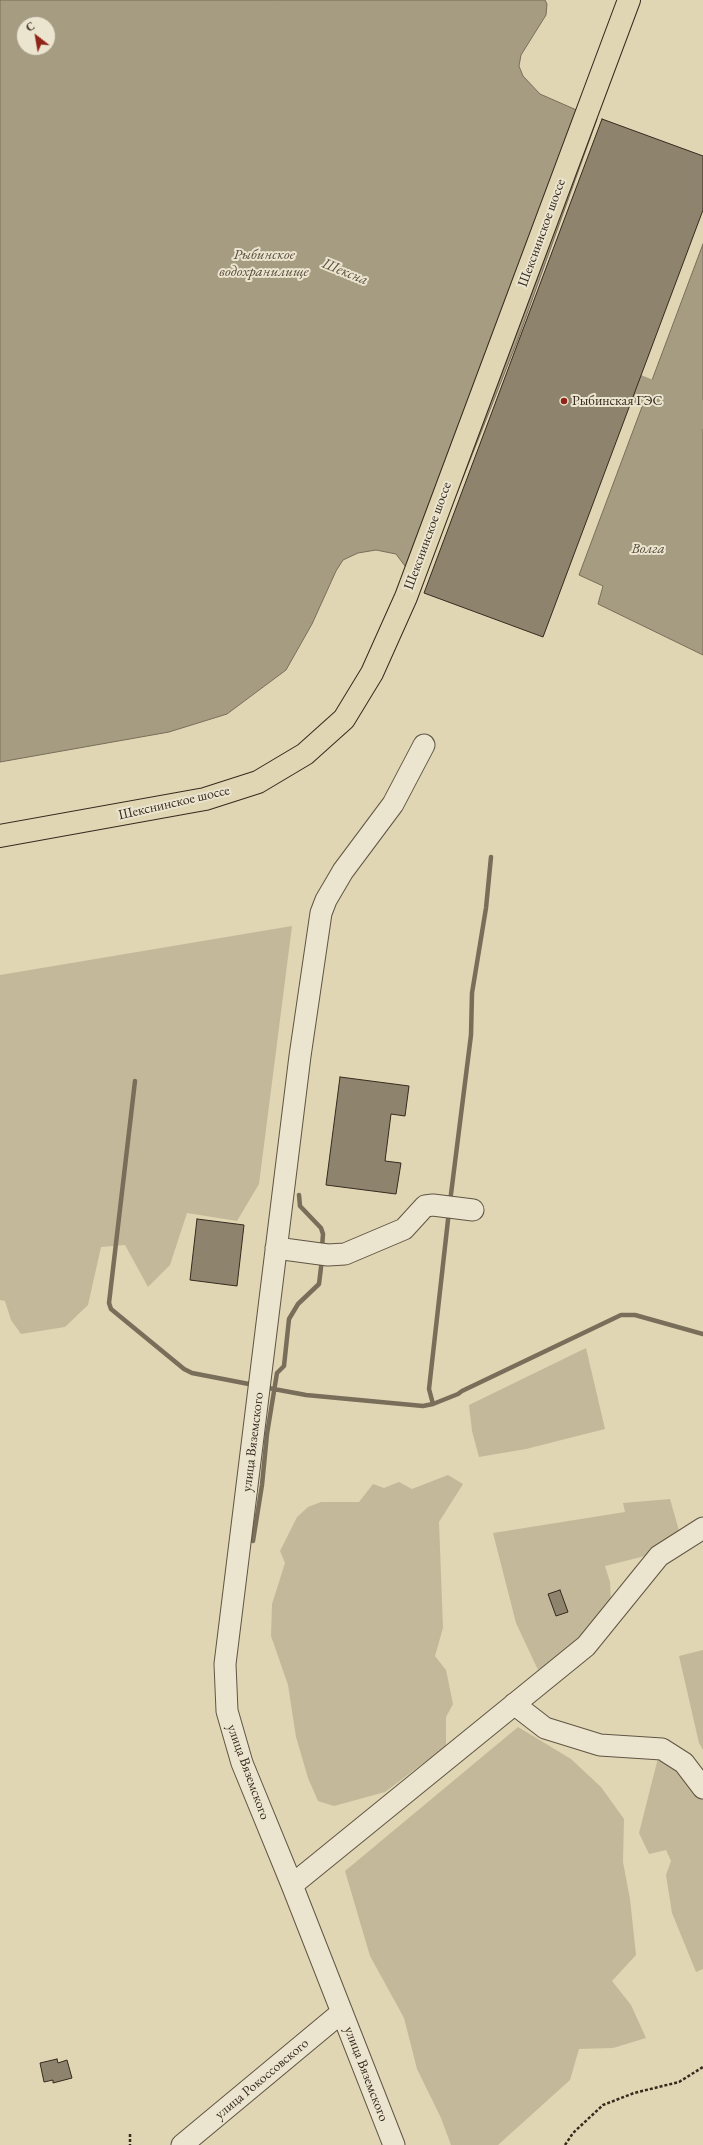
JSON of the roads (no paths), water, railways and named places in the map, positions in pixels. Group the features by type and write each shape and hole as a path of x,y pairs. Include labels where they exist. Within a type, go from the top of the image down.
{"main road":[{"name":"Шекснинское шоссе","path":"0,836 205,799 258,782 305,754 344,719 372,673 406,597 629,0"}],"street":[{"name":"улица Вяземского","path":"394,2145 292,1885 242,1763 230,1722 225,1697 227,1646 303,1032 321,913 326,900 343,871 393,804 424,745"},
{"path":"276,1248 328,1255 345,1254 404,1229 425,1206 433,1205 473,1210"},
{"path":"292,1885 586,1646 659,1556 703,1528"},
{"path":"514,1704 545,1728 600,1745 662,1749 684,1762 703,1788"},
{"name":"улица Рокоссовского","path":"182,2145 342,2012"}],"water":[{"name":"Рыбинское водохранилище","path":"0,0 545,0 547,4 546,15 521,55 519,66 523,76 540,94 597,119 518,339 426,571 411,574 396,554 376,550 358,553 343,560 336,571 312,624 286,670 227,714 169,732 0,762"},
{"name":"Волга","path":"703,244 703,655 598,604 603,586 579,575"}],"waterway":[{"name":"Шексна","path":"601,374 703,415"},
{"path":"450,1202 471,1035 472,993 486,908 491,857"},
{"path":"135,1081 109,1303 111,1309 184,1369 192,1373 254,1385"},
{"path":"299,1195 300,1206 321,1228 323,1234 322,1248"},
{"path":"433,1404 429,1389 449,1211"},
{"path":"253,1541 262,1485 267,1434 277,1373 284,1366 289,1319 298,1304 319,1284 322,1259"},
{"path":"263,1387 306,1395 423,1406 433,1404 458,1394 621,1315 635,1315 703,1334"}],"place":[{"name":"Рыбинская ГЭС","path":"564,401"}]}
